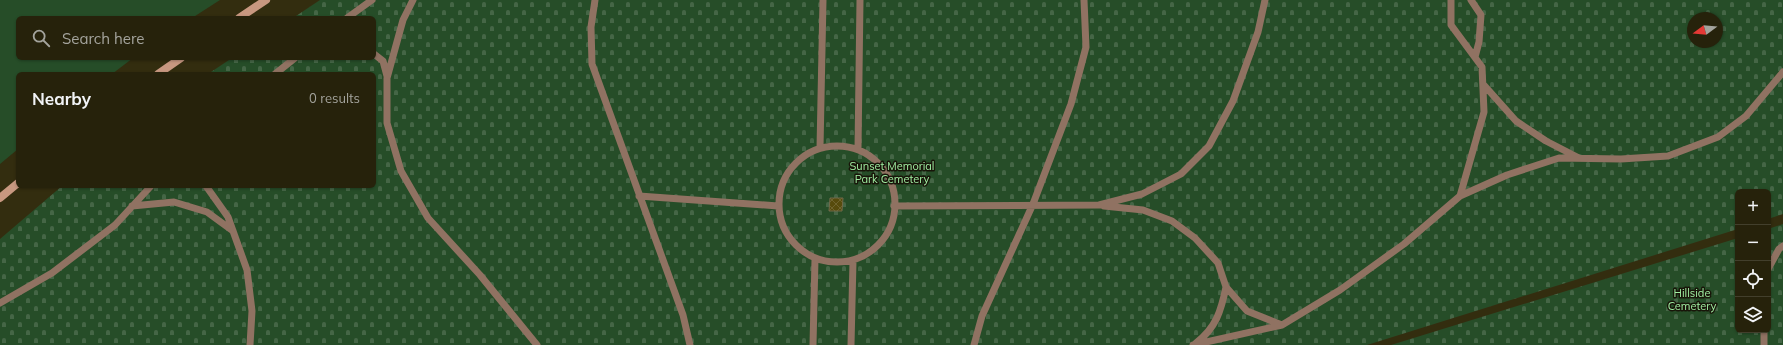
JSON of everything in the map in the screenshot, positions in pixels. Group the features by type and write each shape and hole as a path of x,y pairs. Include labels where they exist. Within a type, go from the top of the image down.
{"street":[{"path":"242,16 266,0"},
{"path":"161,72 178,60"},
{"path":"0,198 16,185"}],"lane":[{"path":"350,16 372,0"},
{"path":"387,78 403,20 413,0"},
{"path":"595,0 591,27 592,64 683,315 690,345"},
{"path":"820,148 823,0"},
{"path":"858,149 860,0"},
{"path":"974,345 982,316 1032,204 1071,104 1086,47 1084,0"},
{"path":"1099,205 1142,194 1181,174 1209,146 1233,101 1258,32 1265,0"},
{"path":"1451,0 1451,25 1482,67 1483,84 1484,112 1460,196"},
{"path":"1471,0 1482,15 1479,42 1475,57"},
{"path":"376,56 383,61 387,78 387,123 401,171 428,218 480,275 537,345"},
{"path":"278,72 292,60"},
{"path":"1194,345 1282,325 1340,290 1404,244 1460,196 1507,175 1559,158 1621,159 1668,156 1718,137 1746,116 1783,72"},
{"path":"1483,84 1516,121 1546,141 1581,159"},
{"path":"841,145 858,149 876,160 888,174 894,193 894,218 881,243 869,254 853,261 836,263 815,259 799,250 786,235 780,219 778,206 779,193 789,170 810,151 841,145"},
{"path":"0,303 52,273 115,224 149,188"},
{"path":"207,188 228,217 247,270 252,311 250,345"},
{"path":"639,196 778,206"},
{"path":"132,206 174,202 207,212 233,231"},
{"path":"894,206 1032,204 1099,205 1143,210 1172,221 1195,238 1218,263 1226,287 1247,311 1282,325"},
{"path":"1771,264 1779,249 1783,246"},
{"path":"813,345 815,259"},
{"path":"851,345 853,261"},
{"path":"1194,345 1208,334 1222,310 1226,287"},
{"path":"1764,333 1764,345"}],"green space":[{"path":"0,0 220,0 195,16 16,16 16,60 130,60 115,72 16,72 16,151 0,164"},
{"name":"Sunset Memorial Park Cemetery","path":"320,0 1783,0 1783,214 1771,218 1771,189 1735,189 1735,230 1367,345 0,345 0,239 60,188 376,188 376,72 211,72 229,60 376,60 376,16 296,16"},
{"name":"Hillside Cemetery","path":"1783,224 1783,345 1391,345 1735,239 1735,333 1771,333 1771,228"}],"building":[{"path":"830,198 843,198 842,211 829,211"}]}
